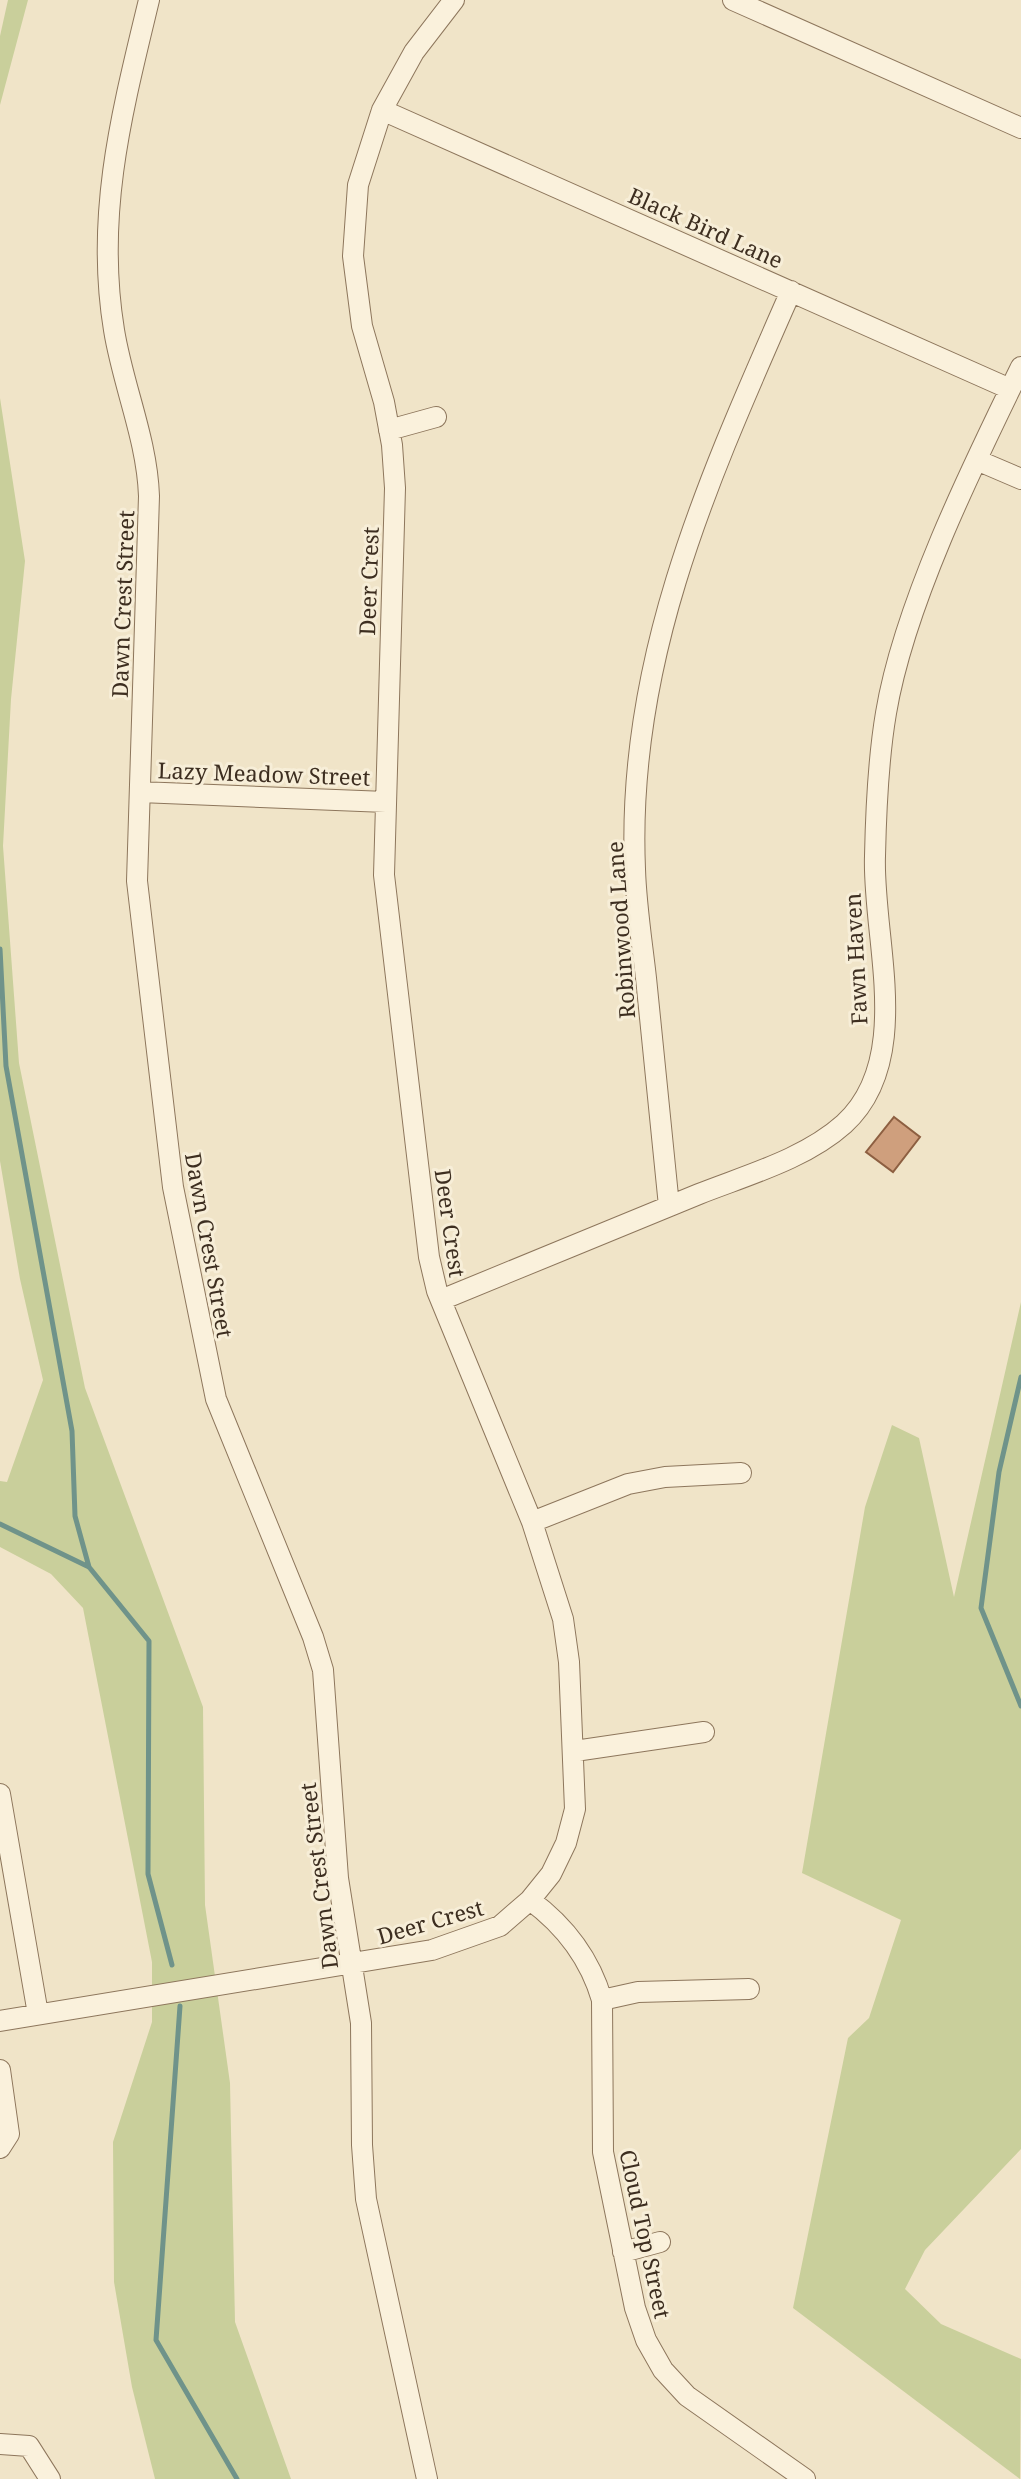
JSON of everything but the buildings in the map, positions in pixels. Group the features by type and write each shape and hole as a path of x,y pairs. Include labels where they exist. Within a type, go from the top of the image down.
{"street":[{"name":"Dawn Crest Street","path":"149,0 114,149 108,210 108,271 114,330 148,468 137,881 173,1187 216,1399 313,1637 323,1670 338,1878 361,2023 362,2145 366,2199 427,2479"},
{"name":"Deer Crest","path":"0,2021 352,1966 466,1940 500,1926 530,1900 551,1874 571,1826 575,1751 563,1619 532,1522 441,1300 429,1257 384,875 395,488 389,430 362,326 353,256 358,185 382,110 414,52 454,0"},
{"path":"733,0 1021,128"},
{"name":"Black Bird Lane","path":"382,110 1010,389"},
{"name":"Robinwood Lane","path":"669,1206 635,868 639,765 653,662 679,562 714,465 791,291"},
{"name":"Fawn Haven","path":"441,1300 820,1141 844,1124 872,1084 886,1014 874,865 877,787 886,712 924,589 1021,367"},
{"path":"389,430 436,417"},
{"path":"979,461 1021,479"},
{"name":"Lazy Meadow Street","path":"140,792 386,802"},
{"path":"532,1522 628,1484 665,1477 741,1473"},
{"path":"575,1751 704,1732"},
{"path":"0,1794 38,2014"},
{"name":"Cloud Top Street","path":"530,1900 568,1936 595,1979 602,2000 603,2152 642,2330 663,2370 687,2396 805,2479"},
{"path":"602,2000 638,1992 749,1989"},
{"path":"0,2070 9,2134 0,2148"},
{"path":"623,2252 660,2242"},
{"path":"0,2444 29,2446 50,2479"}],"green space":[{"path":"8,0 28,0 0,105 0,36"},
{"path":"0,398 25,561 11,699 3,846 19,1063 85,1388 203,1707 205,1905 230,2083 235,2322 291,2479 155,2479 132,2387 114,2282 113,2142 152,2022 152,1962 83,1608 51,1574 0,1547 0,1481 7,1482 43,1380 20,1279 0,1161"},
{"path":"1021,1302 1021,2149 925,2250 905,2289 941,2324 1021,2359 1020,2479 793,2308 848,2038 869,2018 901,1920 802,1873 865,1507 892,1425 919,1438 954,1597"}],"waterway":[{"path":"0,949 6,1066 72,1431 75,1516 89,1567"},
{"path":"1021,1377 999,1472 981,1608 1021,1706"},
{"path":"0,1524 89,1567 149,1641 148,1874 172,1965"},
{"path":"180,2006 156,2340 237,2479"}]}
